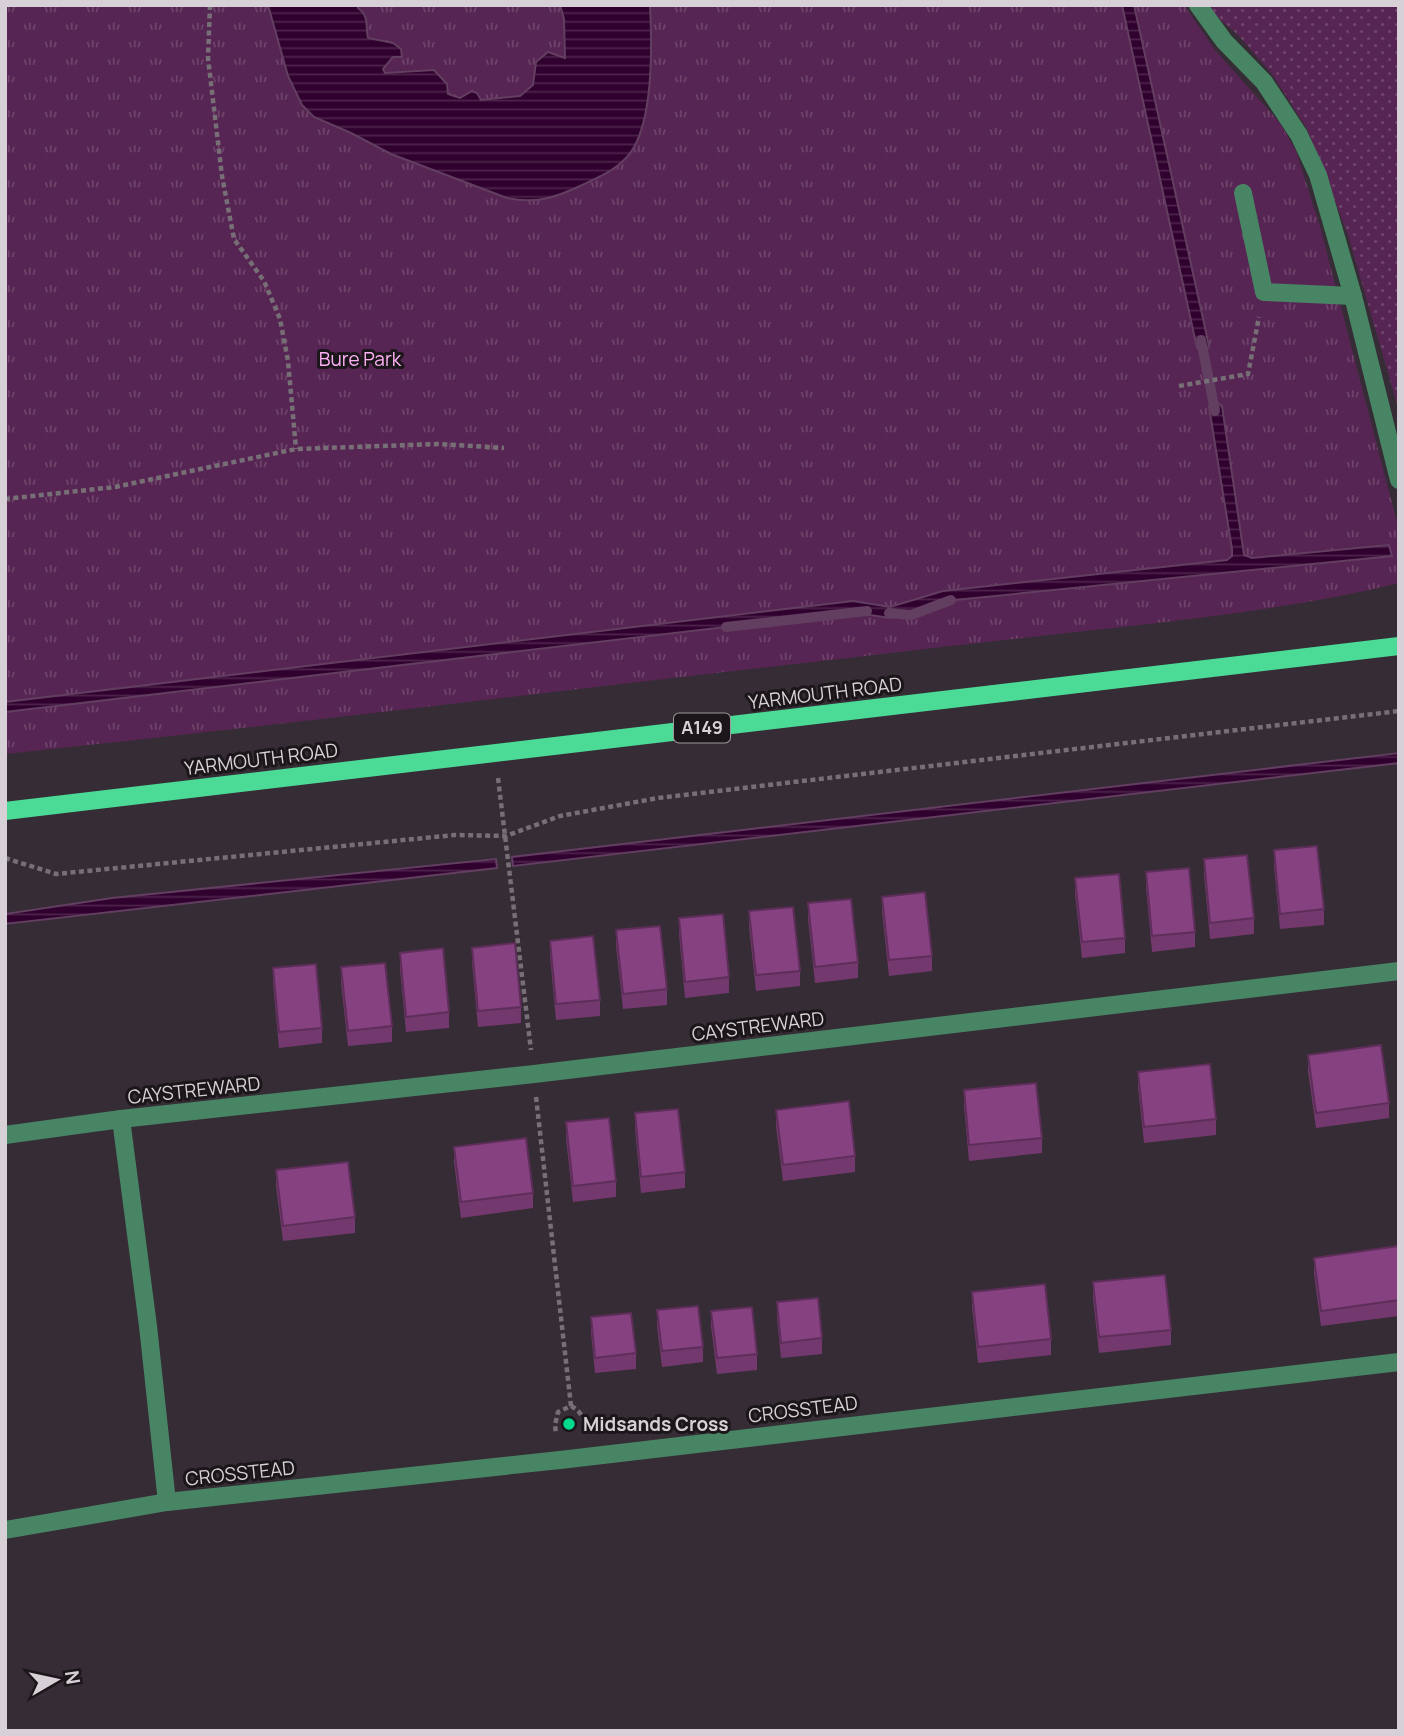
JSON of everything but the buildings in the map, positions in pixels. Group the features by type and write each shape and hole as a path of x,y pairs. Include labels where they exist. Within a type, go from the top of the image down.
{"main road":[{"name":"YARMOUTH ROAD","path":"5,811 1399,646"}],"street":[{"path":"1198,5 1224,41 1264,82 1299,135 1318,175 1393,431 1399,480"},
{"path":"1243,193 1264,292 1353,296"},
{"name":"CAYSTREWARD","path":"5,1135 121,1119 534,1074 1399,971"},
{"name":"CAYSTREWARD","path":"121,1119 148,1326 167,1502"},
{"name":"CROSSTEAD","path":"5,1530 167,1502 560,1460 1399,1362"}],"path":[{"path":"210,5 208,58 222,176 234,239 264,281 280,319 288,360 296,449"},
{"path":"1179,386 1248,374 1264,292"},
{"path":"5,499 115,486 296,449 438,443 504,448"},
{"path":"5,858 56,874 455,835 506,836 560,816 658,798 1399,710"},
{"path":"494,752 571,1406"},
{"path":"571,1406 579,1410 585,1420 587,1455"},
{"path":"560,1460 555,1426 558,1412 571,1406"}],"green space":[{"name":"Bure Park","path":"5,5 1184,5 1215,50 1280,123 1296,151 1321,230 1399,530 1399,583 1293,604 1185,620 5,754"},
{"path":"1210,5 1399,5 1399,411 1348,235 1307,129 1272,74 1237,34 1215,15"}],"shaded area":[{"path":"268,5 358,5 366,18 368,38 393,43 401,49 402,57 393,57 383,69 385,73 434,70 447,84 448,94 460,98 472,91 477,93 481,100 520,96 533,85 536,62 548,52 565,58 564,19 560,5 650,5 649,85 642,127 626,158 604,174 553,197 535,200 507,198 391,154 314,117 302,105 288,76"},
{"path":"1122,5 1134,5 1209,346 1205,353 1197,348"},
{"path":"1212,399 1222,406 1244,555 1252,558 1389,545 1392,556 955,600 889,618 852,612 5,712 5,702 853,601 890,607 943,591 1227,560 1232,556 1232,549 1209,407"},
{"path":"1399,753 1399,763 513,866 512,857"},
{"path":"496,859 497,868 5,924 5,914 112,898"}],"waterway":[{"path":"1201,340 1215,411"},
{"path":"889,613 911,615 951,600"},
{"path":"726,627 867,611"}],"place":[{"name":"Midsands Cross","path":"569,1424"}]}
